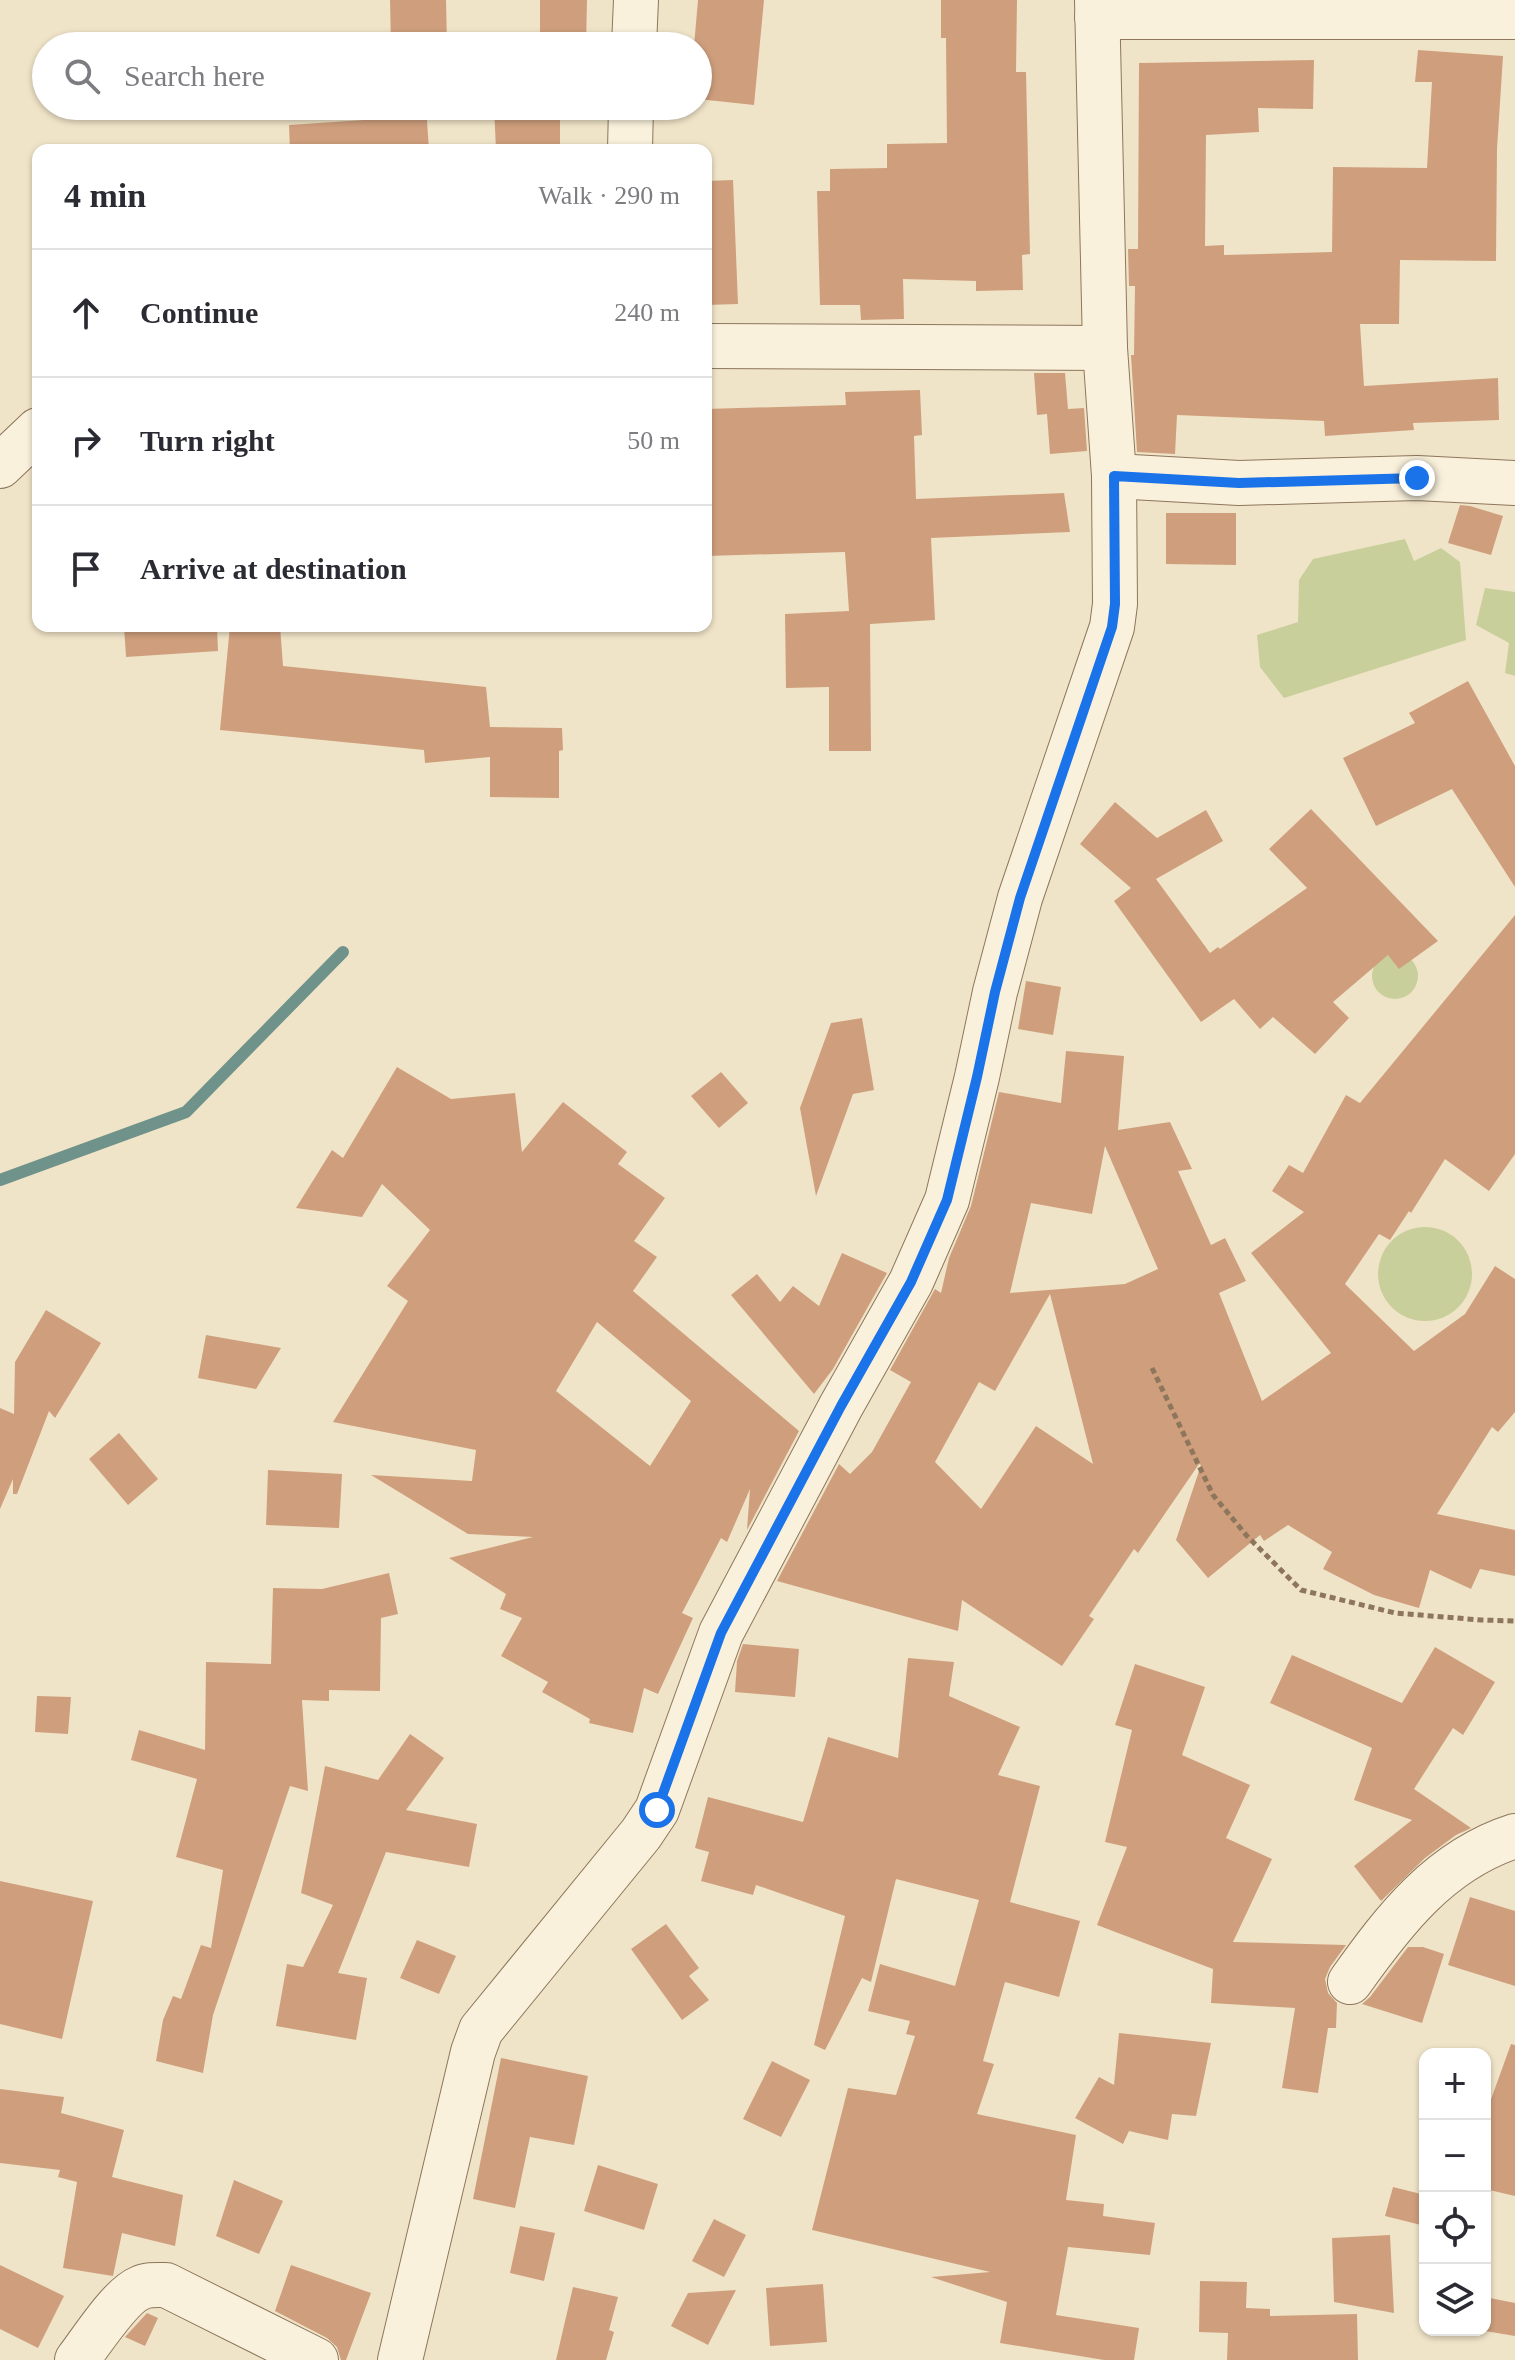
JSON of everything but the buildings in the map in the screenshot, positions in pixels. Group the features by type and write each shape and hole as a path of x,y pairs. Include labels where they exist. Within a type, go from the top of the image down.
{"street":[{"path":"635,32 636,0"},
{"path":"400,2360 473,2052 481,2030 641,1834 657,1810 721,1633 841,1406 911,1282 947,1200 1020,898 1112,627 1115,604 1114,476 1105,348 1097,9 1515,17"},
{"path":"630,144 631,120"},
{"path":"712,346 1105,348"},
{"path":"0,466 32,436"},
{"path":"1114,476 1239,483 1417,478 1515,483"},
{"path":"1350,1982 1382,1936 1417,1898 1465,1857 1515,1836"},
{"path":"77,2360 127,2295 141,2287 166,2285 316,2360"}],"path":[{"path":"1152,1368 1213,1495 1247,1536 1301,1590 1395,1613 1515,1621"}],"green space":[{"path":"1405,539 1414,561 1441,548 1460,562 1466,640 1284,698 1260,667 1257,635 1298,622 1299,580 1313,559"},
{"path":"1485,588 1515,592 1515,676 1505,673 1509,643 1476,625"},
{"path":"1395,953 1411,960 1418,976 1411,992 1395,999 1379,992 1372,976 1379,960"},
{"path":"1425,1227 1443,1230 1458,1241 1469,1256 1472,1274 1469,1292 1458,1307 1443,1318 1425,1321 1407,1318 1392,1307 1381,1292 1378,1274 1381,1256 1392,1241 1407,1230"}],"waterway":[{"path":"0,1180 186,1112 343,952"}],"route":[{"path":"657,1810 721,1633 841,1406 911,1282 947,1200 1020,898 1112,627 1115,604 1114,476 1239,483 1417,478"}]}
